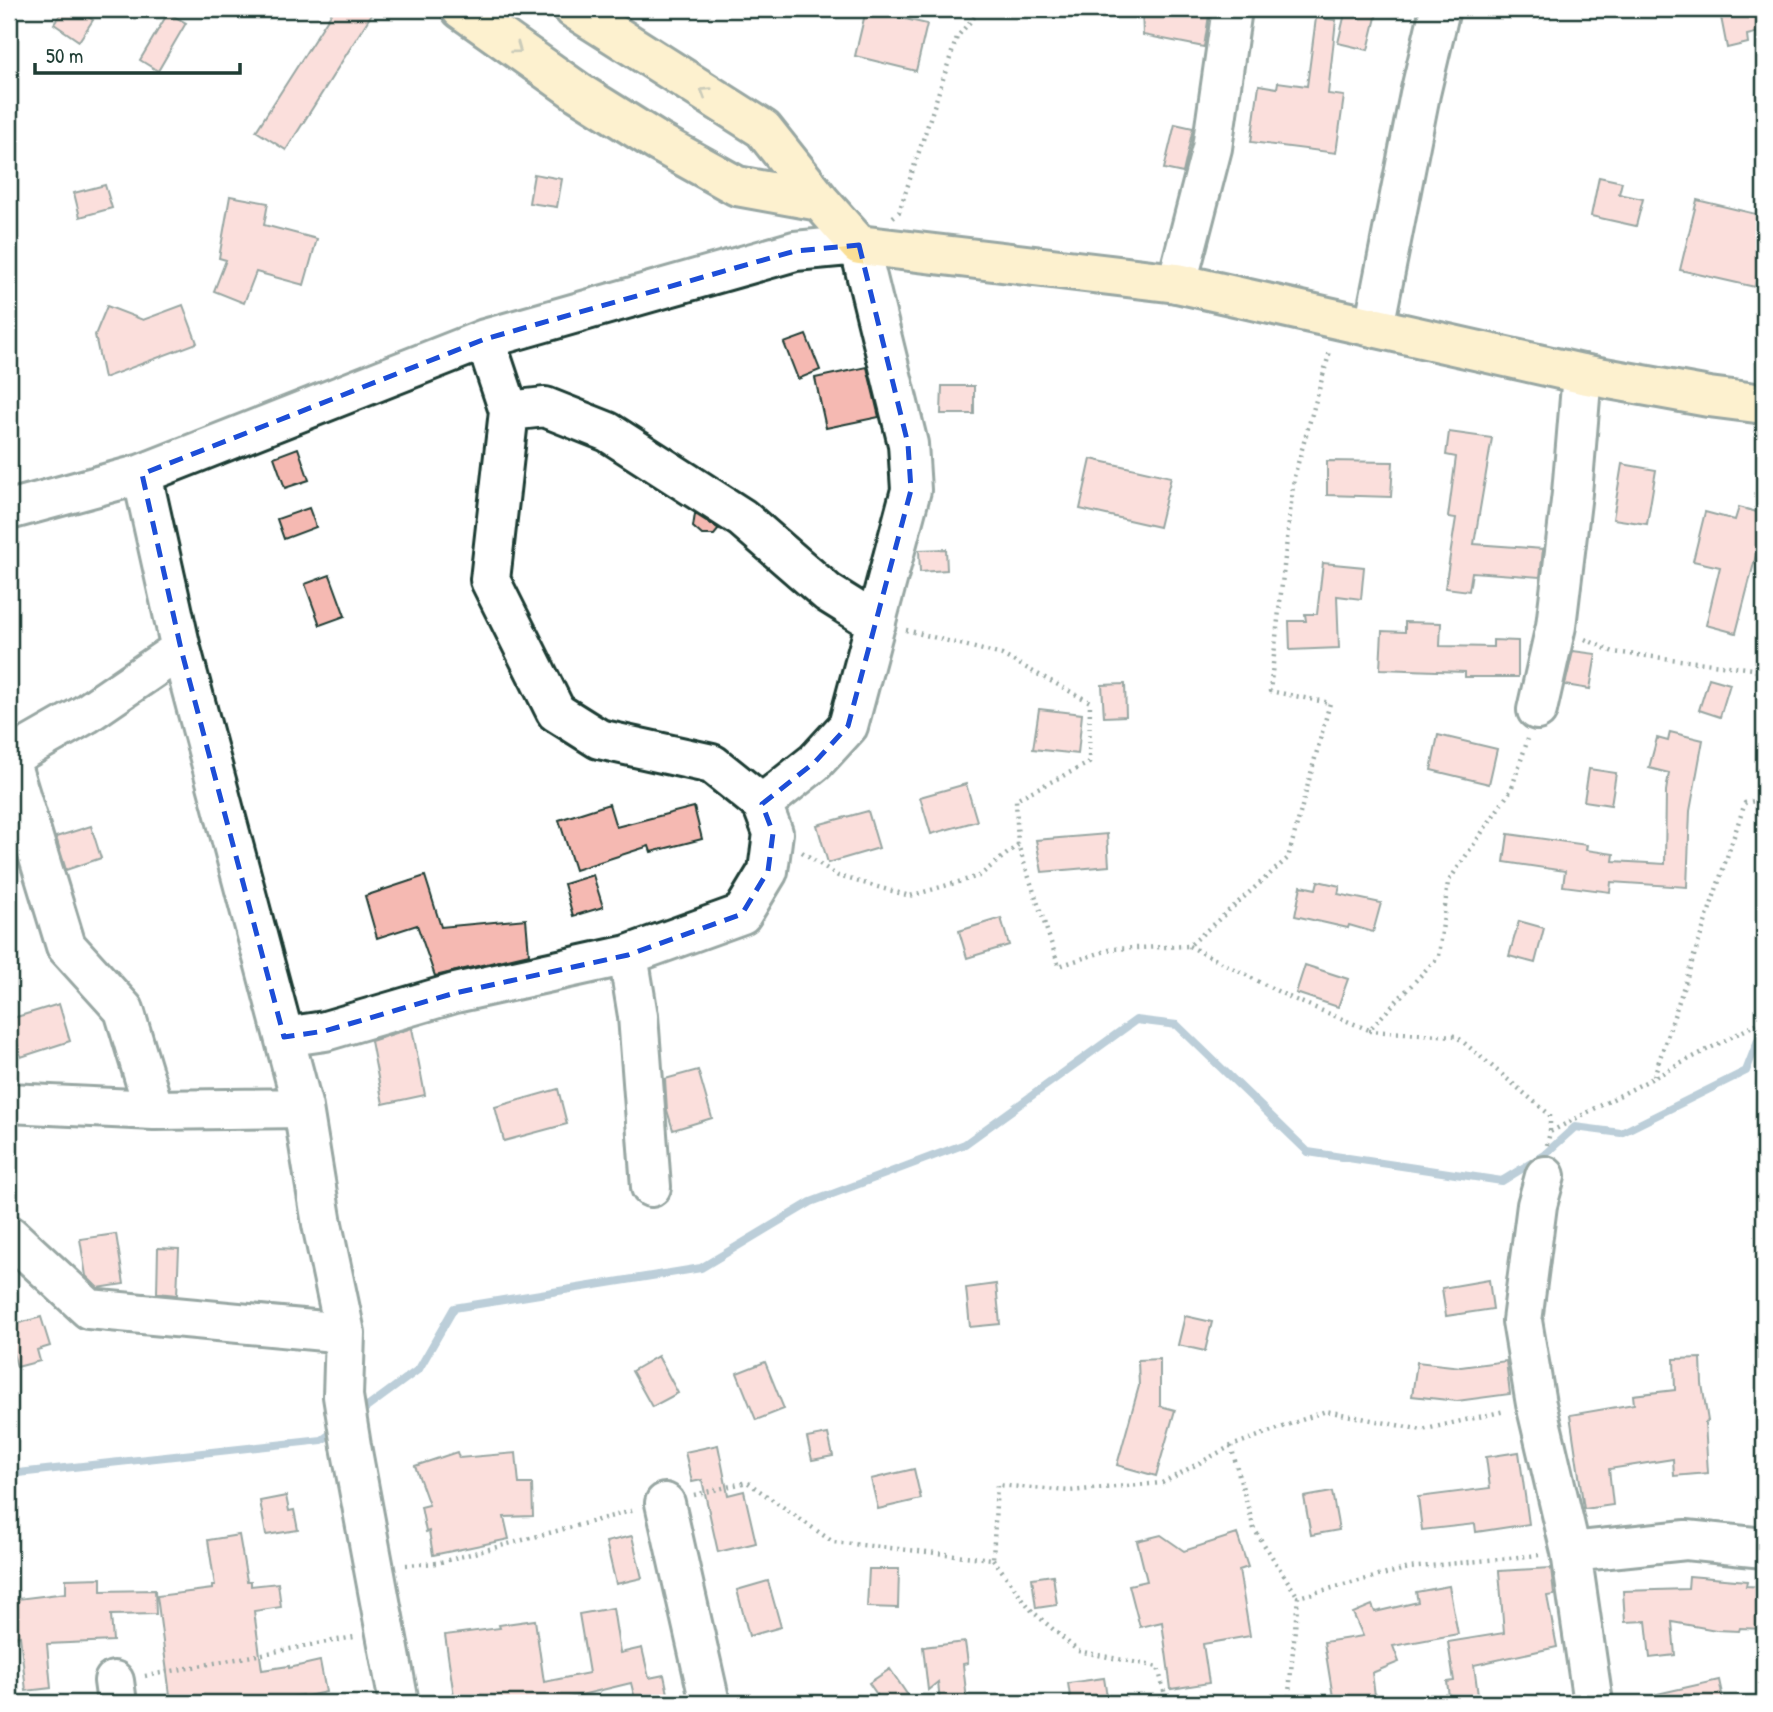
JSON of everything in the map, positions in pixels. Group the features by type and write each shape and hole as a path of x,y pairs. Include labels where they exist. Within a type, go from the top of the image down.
{"main road":[{"path":"461,9 578,92 658,142 737,186 820,201"},
{"path":"574,9 763,129 859,245 1177,283 1582,374 1709,397 1762,395"}],"street":[{"path":"1177,283 1212,148 1232,9"},
{"path":"1356,323 1420,94 1440,9"},
{"path":"9,510 142,474 485,339 795,250 859,245 908,444 911,490 848,726 767,818 768,870 742,914 628,955 455,993 325,1031 284,1037"},
{"path":"485,339 509,411 490,580 556,712 599,739 712,764 767,818"},
{"path":"1537,710 1556,626 1572,493 1582,374"},
{"path":"509,411 545,407 608,432 742,518 828,593 876,622"},
{"path":"142,474 181,649 303,1108 322,1224 345,1333 343,1396 351,1446 399,1703"},
{"path":"154,1110 124,1010 66,946 9,759 86,714 181,649"},
{"path":"628,955 638,1016 650,1187"},
{"path":"9,1103 154,1110 303,1108"},
{"path":"1545,1176 1537,1206 1522,1321 1536,1404 1571,1552 1593,1703"},
{"path":"9,1235 89,1309 345,1333"},
{"path":"664,1503 710,1703"},
{"path":"1571,1552 1686,1540 1764,1548"}],"path":[{"path":"859,245 899,212 957,37 981,9"},
{"path":"1189,946 1288,858 1330,703 1270,691 1294,477 1356,323"},
{"path":"876,622 1002,655 1090,702 1089,763 1016,799 1018,845 1059,966 1112,949 1189,946 1291,998 1368,1031 1456,1037 1550,1115 1550,1132 1544,1155 1545,1176"},
{"path":"1556,626 1613,652 1754,669 1764,680"},
{"path":"1368,1031 1439,956 1448,882 1511,790 1537,710"},
{"path":"1654,1076 1745,803 1764,799"},
{"path":"767,818 838,876 910,896 979,876 1018,845"},
{"path":"1550,1132 1764,1020"},
{"path":"1167,1703 1158,1667 1078,1651 1032,1611 993,1559 997,1485 1069,1491 1162,1483 1231,1446 1326,1411 1422,1430 1536,1404"},
{"path":"1231,1446 1254,1529 1298,1597 1288,1703"},
{"path":"373,1566 437,1563 747,1482 833,1542 993,1559"},
{"path":"1298,1597 1409,1568 1571,1552"},
{"path":"115,1692 386,1631"}],"highlighted area":[{"path":"859,245 908,444 911,490 848,726 815,762 762,804 773,833 768,871 742,914 628,955 455,993 325,1031 284,1037 181,649 142,474 485,339 795,251"}],"building":[{"path":"64,9 77,9 93,20 79,41 54,24"},
{"path":"334,9 375,9 286,150 256,131"},
{"path":"1142,9 1210,9 1204,47 1143,35"},
{"path":"1346,9 1378,9 1368,50 1338,43"},
{"path":"1764,9 1764,31 1747,35 1748,43 1727,48 1720,12"},
{"path":"866,10 927,24 916,71 855,56"},
{"path":"168,13 186,23 158,71 140,60"},
{"path":"1316,18 1336,20 1328,94 1344,96 1336,153 1251,142 1259,85 1277,88 1278,82 1307,86"},
{"path":"1175,124 1193,128 1183,173 1164,169"},
{"path":"534,174 562,179 557,207 529,203"},
{"path":"1599,177 1622,182 1619,194 1643,199 1636,226 1591,216"},
{"path":"105,185 112,208 80,217 74,193"},
{"path":"230,196 268,203 264,225 317,239 304,285 256,272 244,303 214,291 226,260 219,258"},
{"path":"1697,200 1764,216 1764,247 1755,287 1680,270"},
{"path":"183,305 197,343 104,378 95,335 107,306 143,320"},
{"path":"806,335 820,370 798,379 784,343"},
{"path":"867,367 879,417 826,428 815,378"},
{"path":"942,386 974,386 974,414 941,414"},
{"path":"1449,432 1492,438 1474,544 1543,549 1540,577 1472,572 1469,591 1445,588 1456,518 1448,517 1456,457 1446,455"},
{"path":"298,448 309,480 285,488 274,457"},
{"path":"1091,459 1171,477 1159,527 1080,509"},
{"path":"1327,461 1393,462 1391,497 1327,495"},
{"path":"1622,464 1656,470 1647,524 1613,519"},
{"path":"1739,507 1764,514 1764,524 1736,633 1706,625 1720,567 1693,561 1705,512 1735,520"},
{"path":"309,508 316,527 284,539 277,519"},
{"path":"695,514 719,529 714,535 702,535 693,527"},
{"path":"946,549 947,570 920,572 919,550"},
{"path":"1323,563 1364,567 1361,599 1337,596 1339,648 1290,650 1289,621 1306,621 1305,614 1317,614"},
{"path":"330,575 345,616 320,625 305,584"},
{"path":"1405,622 1441,623 1440,646 1493,647 1493,640 1518,641 1518,677 1465,677 1465,672 1380,669 1382,631 1405,632"},
{"path":"1573,651 1596,654 1590,689 1565,685"},
{"path":"1709,678 1730,684 1720,717 1699,710"},
{"path":"1125,684 1126,716 1104,717 1102,685"},
{"path":"1039,709 1082,714 1078,754 1033,749"},
{"path":"1670,732 1703,740 1690,811 1687,887 1611,882 1610,892 1563,886 1565,871 1504,862 1508,834 1587,845 1586,850 1614,854 1613,861 1665,864 1666,791 1669,773 1649,768 1657,738 1668,741"},
{"path":"1438,735 1497,749 1489,784 1431,770"},
{"path":"1589,769 1616,773 1611,805 1584,801"},
{"path":"966,784 977,821 931,834 920,797"},
{"path":"609,804 616,827 694,807 702,839 651,852 649,846 575,870 559,820"},
{"path":"868,811 879,848 828,863 817,825"},
{"path":"91,826 101,858 66,870 56,837"},
{"path":"1107,834 1109,866 1042,872 1036,840"},
{"path":"593,875 603,907 573,916 564,884"},
{"path":"425,876 441,927 526,919 529,954 435,976 417,925 377,938 365,896"},
{"path":"1318,881 1340,886 1338,894 1381,903 1373,932 1295,916 1301,886 1316,889"},
{"path":"1001,918 1009,945 967,958 959,931"},
{"path":"1519,921 1544,928 1535,963 1509,956"},
{"path":"1305,965 1348,979 1338,1007 1296,993"},
{"path":"59,1004 70,1041 21,1057 10,1019"},
{"path":"412,1028 425,1095 383,1104 371,1041"},
{"path":"698,1070 712,1118 673,1130 667,1110 665,1079"},
{"path":"558,1089 567,1124 504,1141 495,1107"},
{"path":"116,1234 124,1284 98,1288 86,1276 80,1239"},
{"path":"158,1248 179,1249 177,1295 157,1293"},
{"path":"1489,1280 1493,1309 1446,1316 1442,1288"},
{"path":"996,1284 1000,1324 970,1327 966,1288"},
{"path":"1185,1316 1212,1322 1205,1351 1178,1345"},
{"path":"41,1317 50,1346 37,1350 40,1361 17,1367 9,1338 9,1326"},
{"path":"658,1356 678,1393 652,1407 632,1371"},
{"path":"1701,1358 1708,1421 1705,1422 1708,1473 1674,1476 1673,1459 1609,1469 1613,1505 1584,1509 1570,1415 1634,1404 1633,1395 1675,1390 1674,1359"},
{"path":"1160,1359 1160,1406 1175,1410 1156,1476 1117,1465 1139,1386 1138,1360"},
{"path":"1506,1361 1510,1394 1457,1401 1412,1396 1417,1362 1461,1367"},
{"path":"765,1362 784,1409 756,1420 737,1373"},
{"path":"828,1434 833,1456 812,1460 807,1438"},
{"path":"718,1445 728,1495 744,1491 756,1543 718,1552 702,1480 692,1482 685,1452"},
{"path":"457,1452 459,1458 516,1453 519,1484 532,1484 533,1516 504,1517 509,1539 433,1555 421,1507 429,1505 415,1466"},
{"path":"1519,1452 1529,1524 1476,1532 1475,1524 1422,1530 1418,1497 1490,1488 1486,1457"},
{"path":"914,1469 921,1499 878,1509 871,1479"},
{"path":"1332,1492 1339,1530 1311,1535 1304,1497"},
{"path":"286,1496 289,1511 294,1510 298,1530 266,1535 260,1501"},
{"path":"1237,1534 1248,1567 1239,1570 1250,1636 1203,1644 1209,1683 1171,1689 1162,1622 1140,1627 1129,1585 1147,1581 1137,1541 1161,1535 1184,1551"},
{"path":"239,1535 247,1581 251,1581 251,1586 278,1583 281,1607 254,1611 262,1670 289,1668 320,1661 326,1692 254,1703 171,1703 157,1596 212,1589 212,1586 215,1586 208,1540"},
{"path":"632,1536 642,1578 616,1584 606,1542"},
{"path":"1551,1568 1554,1595 1547,1596 1557,1647 1474,1665 1479,1703 1450,1703 1447,1682 1454,1681 1448,1642 1504,1633 1499,1571"},
{"path":"869,1569 899,1569 898,1608 867,1607"},
{"path":"1053,1575 1057,1605 1036,1608 1032,1578"},
{"path":"1689,1576 1747,1581 1746,1586 1764,1587 1764,1629 1716,1630 1672,1622 1675,1655 1650,1658 1646,1621 1625,1622 1623,1591 1688,1589"},
{"path":"101,1578 101,1591 155,1590 156,1614 111,1615 113,1641 47,1644 51,1688 26,1691 20,1636 13,1637 9,1600 66,1593 66,1579"},
{"path":"768,1581 781,1627 749,1636 737,1590"},
{"path":"1449,1586 1458,1634 1393,1646 1399,1662 1372,1673 1376,1703 1334,1703 1324,1642 1363,1636 1353,1613 1372,1605 1375,1612 1418,1602 1416,1592"},
{"path":"613,1608 620,1653 642,1648 649,1678 664,1675 670,1703 636,1703 631,1683 548,1703 455,1703 445,1635 500,1628 499,1625 535,1620 544,1682 589,1673 579,1614"},
{"path":"965,1642 968,1663 963,1664 967,1701 940,1703 938,1682 928,1690 923,1647"},
{"path":"890,1669 913,1703 883,1703 869,1683"},
{"path":"1104,1678 1108,1703 1071,1703 1068,1683"},
{"path":"1719,1680 1724,1703 1658,1703 1657,1694"}],"waterway":[{"path":"358,1414 419,1369 454,1308 701,1268 811,1202 965,1144 1136,1020 1177,1025 1308,1152 1502,1181 1544,1155 1575,1127 1621,1133 1746,1071 1764,1025"},
{"path":"9,1474 322,1440 336,1430"}]}
